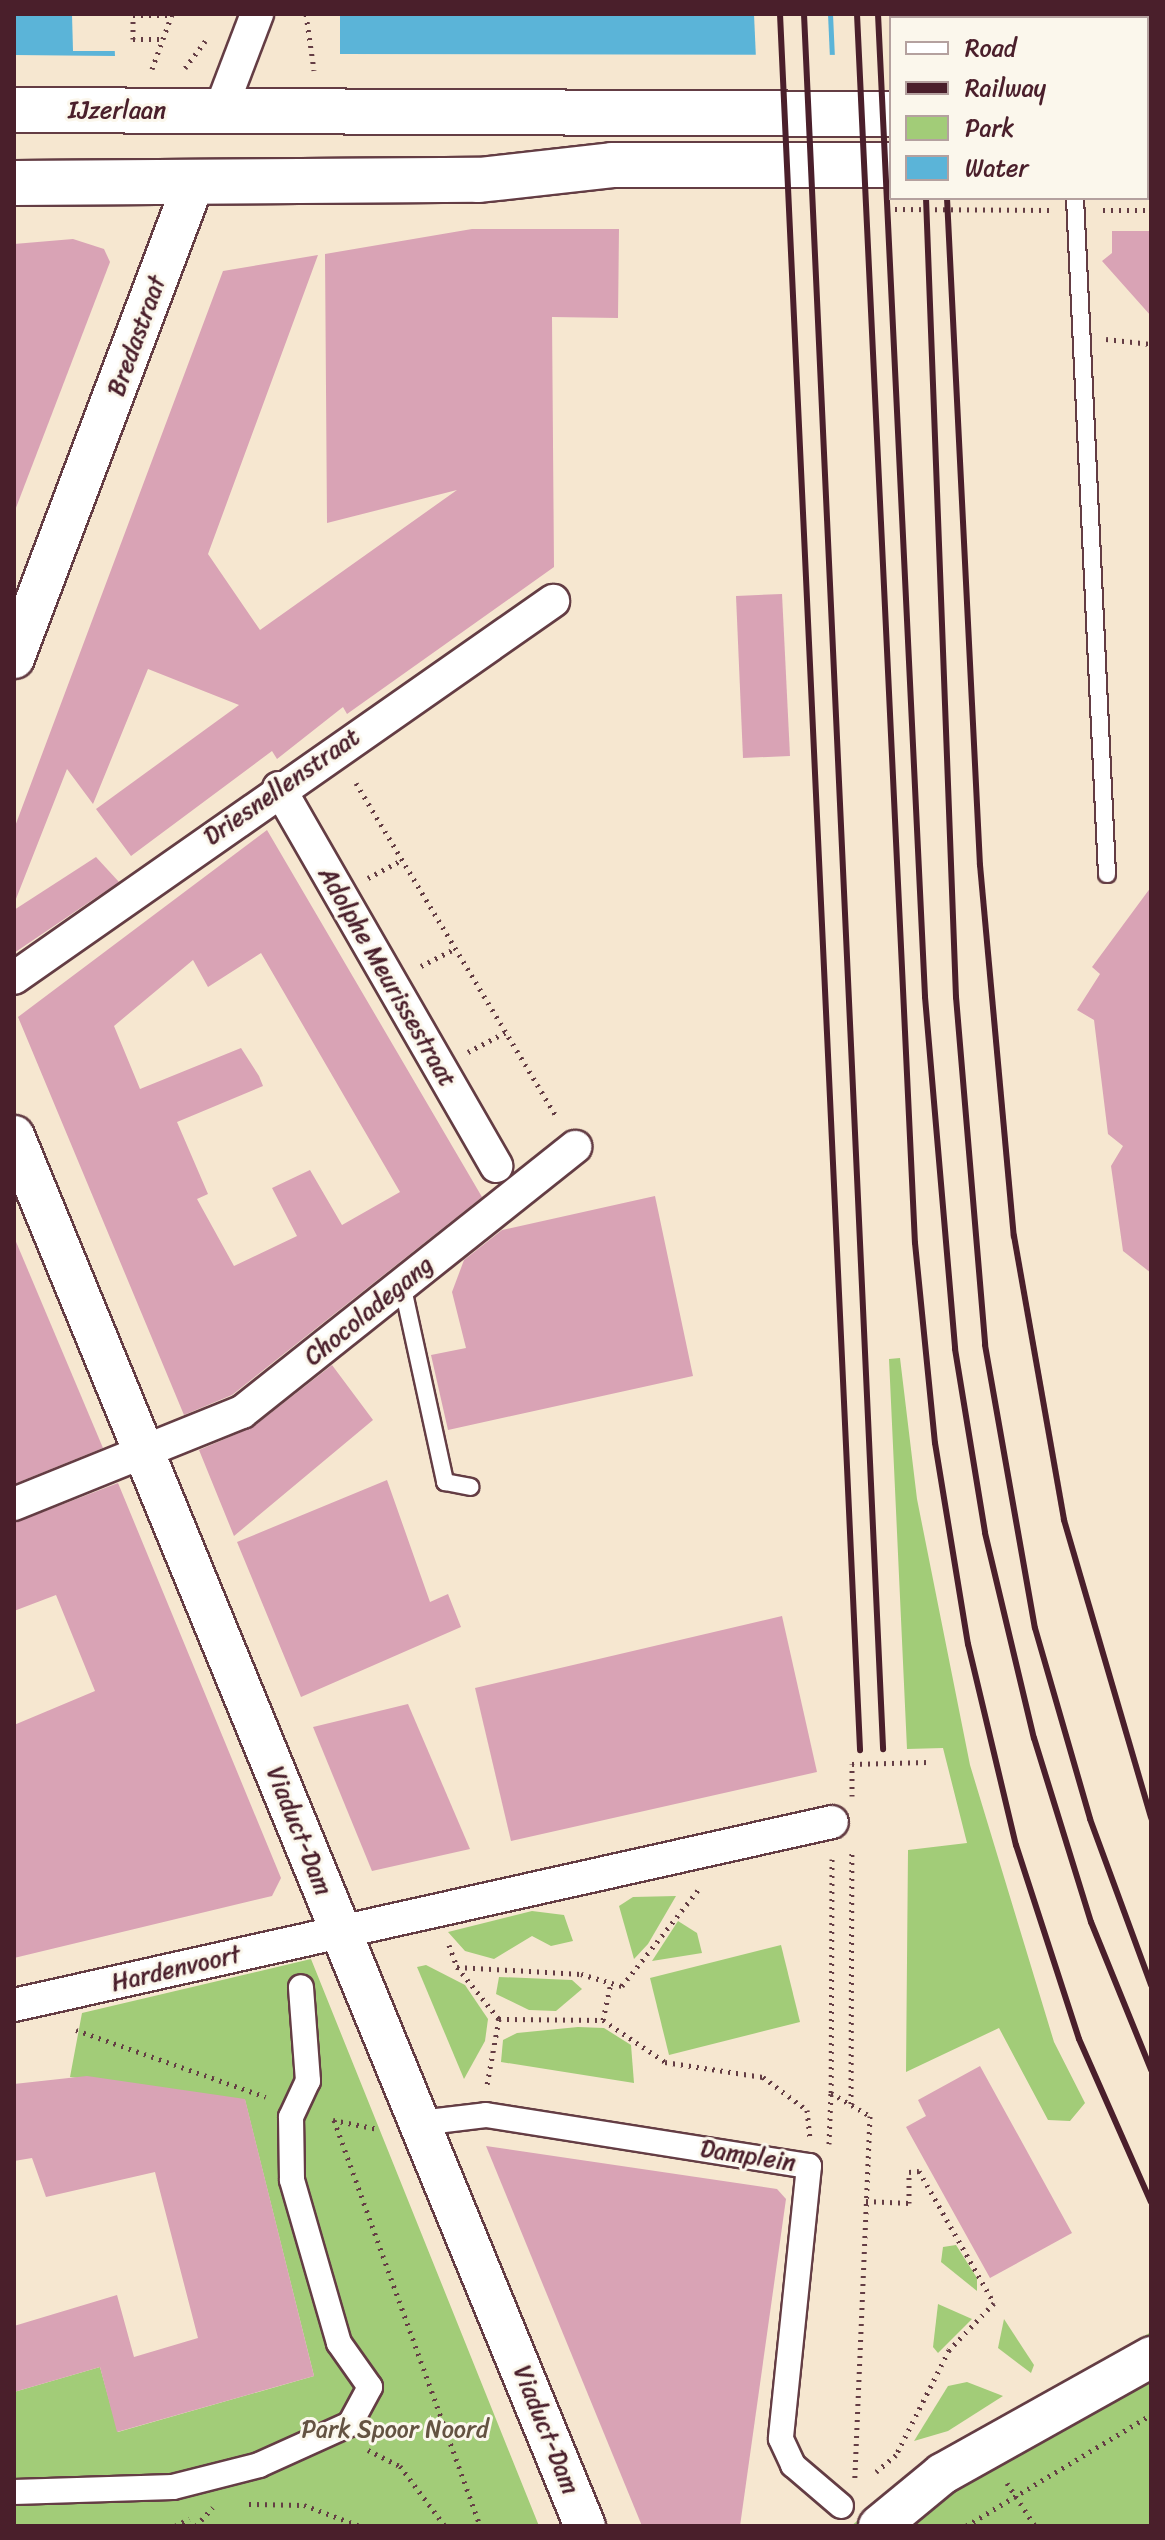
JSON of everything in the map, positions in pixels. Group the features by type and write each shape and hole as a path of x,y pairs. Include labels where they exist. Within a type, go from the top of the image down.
{"main road":[{"name":"IJzerlaan","path":"14,110 889,114"},
{"name":"Bredastraat","path":"194,182 220,111"},
{"path":"14,183 479,180 612,165 889,165"}],"street":[{"name":"Bredastraat","path":"220,111 257,14"},
{"name":"Bredastraat","path":"14,658 194,182"},
{"name":"Driesnellenstraat","path":"14,978 286,799 553,601"},
{"name":"Adolphe Meurissestraat","path":"286,799 496,1166"},
{"name":"Viaduct-Dam","path":"14,1136 149,1453 339,1932 585,2526"},
{"name":"Chocoladegang","path":"14,1504 149,1453 242,1412 575,1147"},
{"path":"339,1932 846,1821"},
{"name":"Hardenvoort","path":"14,2005 300,1952 339,1932"},
{"path":"14,2492 173,2487 259,2465 350,2424 370,2387 339,2343 311,2261 292,2180 291,2117 308,2081 301,1987"},
{"name":"Damplein","path":"420,2123 486,2115 819,2160 781,2439 793,2465 841,2506"},
{"path":"879,2526 942,2474 1151,2357"}],"lane":[{"path":"1075,200 1107,874"},
{"path":"402,1284 445,1482 471,1487"}],"path":[{"path":"150,74 171,14 133,15 133,39 162,39"},
{"path":"306,14 315,74"},
{"path":"173,74 190,65 210,28"},
{"path":"1081,338 1151,344"},
{"path":"286,799 352,776 575,1147"},
{"path":"493,1039 506,1032"},
{"path":"819,2160 831,2093 852,1764 928,1762"},
{"path":"846,1821 851,2105"},
{"path":"457,1967 622,1986 669,1919 749,1841"},
{"path":"436,1910 457,1967 499,2019 486,2115"},
{"path":"603,2020 611,1983"},
{"path":"499,2019 603,2020 665,2062 763,2077 807,2110 819,2160"},
{"path":"71,2028 259,2091 291,2117 334,2120 378,2129"},
{"path":"831,2093 870,2116 866,2201 855,2492 896,2455 949,2350 994,2303 919,2171 909,2172 909,2203 866,2201"},
{"path":"334,2120 480,2526"},
{"path":"966,2526 1151,2415"},
{"path":"1000,2473 1035,2526"},
{"path":"234,2506 304,2505 360,2526"},
{"path":"175,2526 222,2508"}],"green space":[{"path":"900,1358 917,1499 970,1765 1054,2042 1085,2103 1070,2121 1048,2120 999,2028 906,2072 908,1850 967,1843 943,1748 907,1749 889,1359"},
{"path":"676,1896 648,1944 634,1959 619,1906 633,1897"},
{"path":"532,1911 564,1915 573,1941 551,1946 532,1936 494,1959 465,1951 448,1932"},
{"path":"678,1921 697,1933 702,1953 652,1961"},
{"path":"781,1945 800,2022 669,2055 650,1978"},
{"name":"Park Spoor Noord","path":"311,1959 539,2526 14,2526 14,2392 100,2367 118,2432 314,2376 245,2100 70,2077 82,2013"},
{"path":"426,1965 465,1985 488,2019 485,2041 464,2079 417,1967"},
{"path":"499,1977 572,1980 582,1989 556,2011 529,2010 496,1994"},
{"path":"578,2027 604,2028 631,2045 634,2083 501,2062 503,2040 517,2033"},
{"path":"956,2245 977,2278 977,2291 941,2262 943,2247"},
{"path":"938,2304 972,2319 938,2353 933,2347"},
{"path":"1004,2319 1034,2365 1031,2373 998,2348"},
{"path":"1151,2332 1151,2526 851,2526 916,2473"},
{"path":"967,2382 1003,2396 948,2431 914,2441 948,2386"}],"water":[{"path":"14,14 113,14 115,56 14,55"},
{"path":"340,14 1151,14 1151,55 1149,16 889,16 889,55 340,54"}],"pier":[{"path":"72,14 117,14 119,51 73,51"},
{"path":"754,14 828,14 830,59 756,59"},
{"path":"833,14 963,14 889,16 889,59 835,59"}],"building":[{"path":"472,229 619,229 618,318 552,317 554,567 347,714 343,707 277,759 272,751 131,856 96,809 239,705 148,669 93,804 67,769 14,904 14,829 223,271 318,255 208,554 260,630 457,490 327,523 325,254"},
{"path":"1112,231 1151,231 1151,316 1102,261 1112,253"},
{"path":"73,239 104,249 110,262 14,513 14,244"},
{"path":"782,594 790,756 743,758 736,596"},
{"path":"267,830 482,1197 232,1395 184,1415 18,1017","holes":["261,953 400,1192 342,1225 310,1170 272,1188 297,1236 234,1266 197,1199 208,1194 177,1122 263,1086 259,1076 241,1048 140,1089 114,1026 193,960 208,987"]},
{"path":"96,857 119,882 14,953 14,910"},
{"path":"1151,887 1151,1273 1123,1251 1111,1166 1123,1146 1108,1134 1094,1020 1077,1010 1100,974 1092,967"},
{"path":"655,1196 693,1376 448,1430 431,1355 466,1348 452,1292 464,1260 502,1230"},
{"path":"14,1237 103,1448 14,1484"},
{"path":"332,1365 373,1420 234,1536 199,1450 253,1427"},
{"path":"387,1480 430,1602 448,1594 461,1627 301,1697 237,1542"},
{"path":"118,1483 281,1878 272,1896 14,1958 14,1725 95,1691 56,1595 14,1611 14,1523"},
{"path":"782,1616 817,1772 511,1841 475,1688"},
{"path":"408,1704 470,1849 372,1871 313,1727"},
{"path":"980,2066 1072,2233 990,2278 906,2127 926,2116 918,2100"},
{"path":"87,2076 245,2099 314,2376 117,2432 100,2367 14,2392 14,2326 117,2295 134,2357 198,2338 155,2172 46,2197 32,2158 14,2161 14,2084"},
{"path":"486,2146 777,2189 786,2199 740,2526 642,2526"}],"railway":[{"path":"780,14 860,1750"},
{"path":"804,14 883,1749"},
{"path":"857,14 915,1243 935,1443 968,1644 1016,1845 1079,2039 1151,2202"},
{"path":"878,14 925,997 955,1349 985,1533 1034,1738 1091,1922 1151,2070"},
{"path":"926,200 956,997 985,1345 1035,1628 1090,1819 1151,1985"},
{"path":"947,200 980,865 1014,1236 1064,1520 1151,1818"}]}
